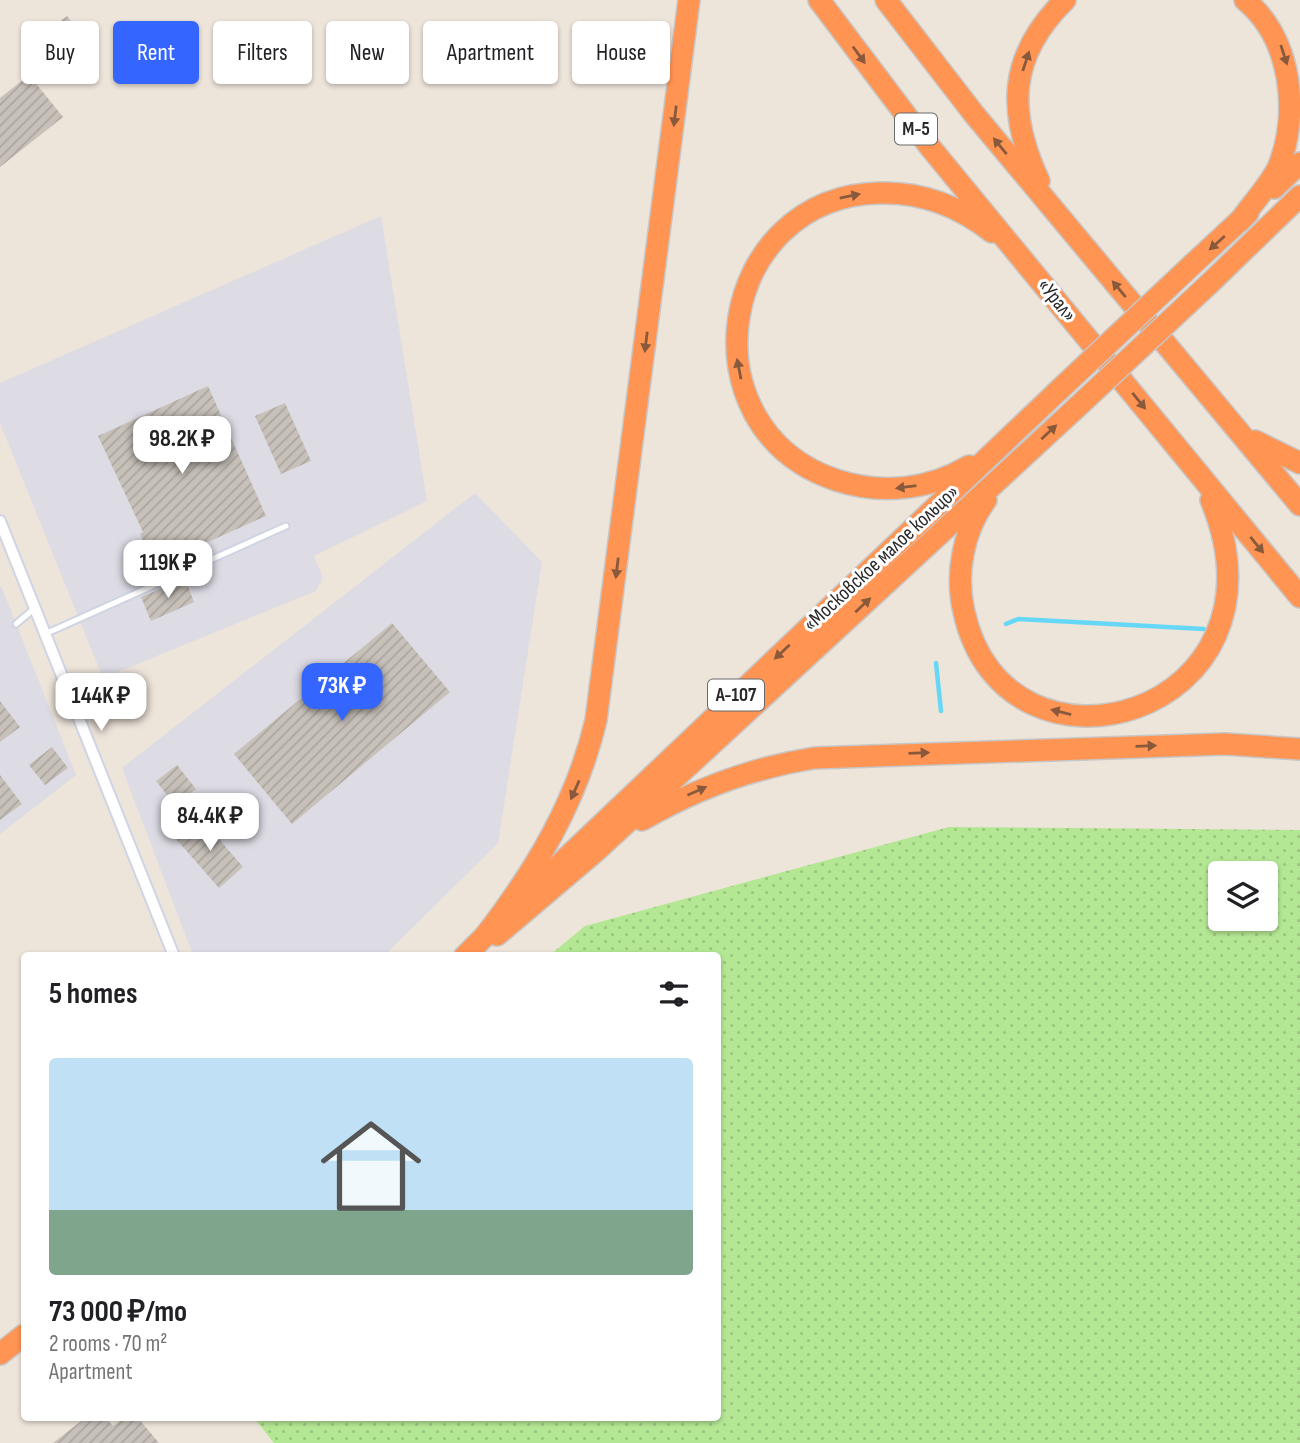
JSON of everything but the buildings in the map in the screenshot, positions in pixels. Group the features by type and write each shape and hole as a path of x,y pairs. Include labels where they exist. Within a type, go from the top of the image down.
{"highway":[{"path":"485,936 538,860 561,821 577,788 597,720 689,0"},
{"name":"«Урал»","path":"819,0 930,147 1300,597"},
{"name":"М-5","path":"887,0 974,114 1300,506"},
{"path":"1065,0 1034,37 1023,63 1017,97 1018,125 1041,186 1074,236"},
{"path":"1240,221 1278,168 1291,123 1292,99 1289,72 1280,43 1269,24 1245,0"},
{"name":"«Московское малое кольцо»","path":"469,952 1300,163"},
{"path":"1010,436 960,471 919,486 874,488 852,485 815,473 785,454 763,431 747,400 739,372 737,317 745,289 760,260 781,233 808,211 839,198 896,193 943,203 984,226 1019,253"},
{"name":"«Московское малое кольцо»","path":"478,952 596,851 1075,409 1300,197"},
{"path":"1253,242 1300,215"},
{"path":"1242,434 1280,456 1300,463"},
{"path":"1024,456 977,511 968,531 960,576 966,622 986,664 1010,687 1039,705 1082,717 1135,711 1159,699 1181,685 1199,668 1219,634 1229,612 1231,562 1225,532 1198,473"},
{"path":"596,851 679,798 711,784 747,771 814,758 1225,744 1300,749"},
{"path":"0,1354 21,1337"}],"street":[{"path":"0,521 172,952"}],"lane":[{"path":"45,634 286,526"},
{"path":"16,624 35,608"}],"shaded area":[{"path":"381,216 427,501 314,556 323,578 316,591 103,678 0,423 0,383"},
{"path":"475,493 542,562 498,843 388,952 192,952 122,768"},
{"path":"0,587 76,775 0,834"}],"green space":[{"path":"949,827 1300,830 1300,1443 274,1443 256,1421 721,1421 721,952 554,952 585,926"}],"waterway":[{"path":"1006,624 1018,619 1204,629"},
{"path":"936,663 941,711"}]}
